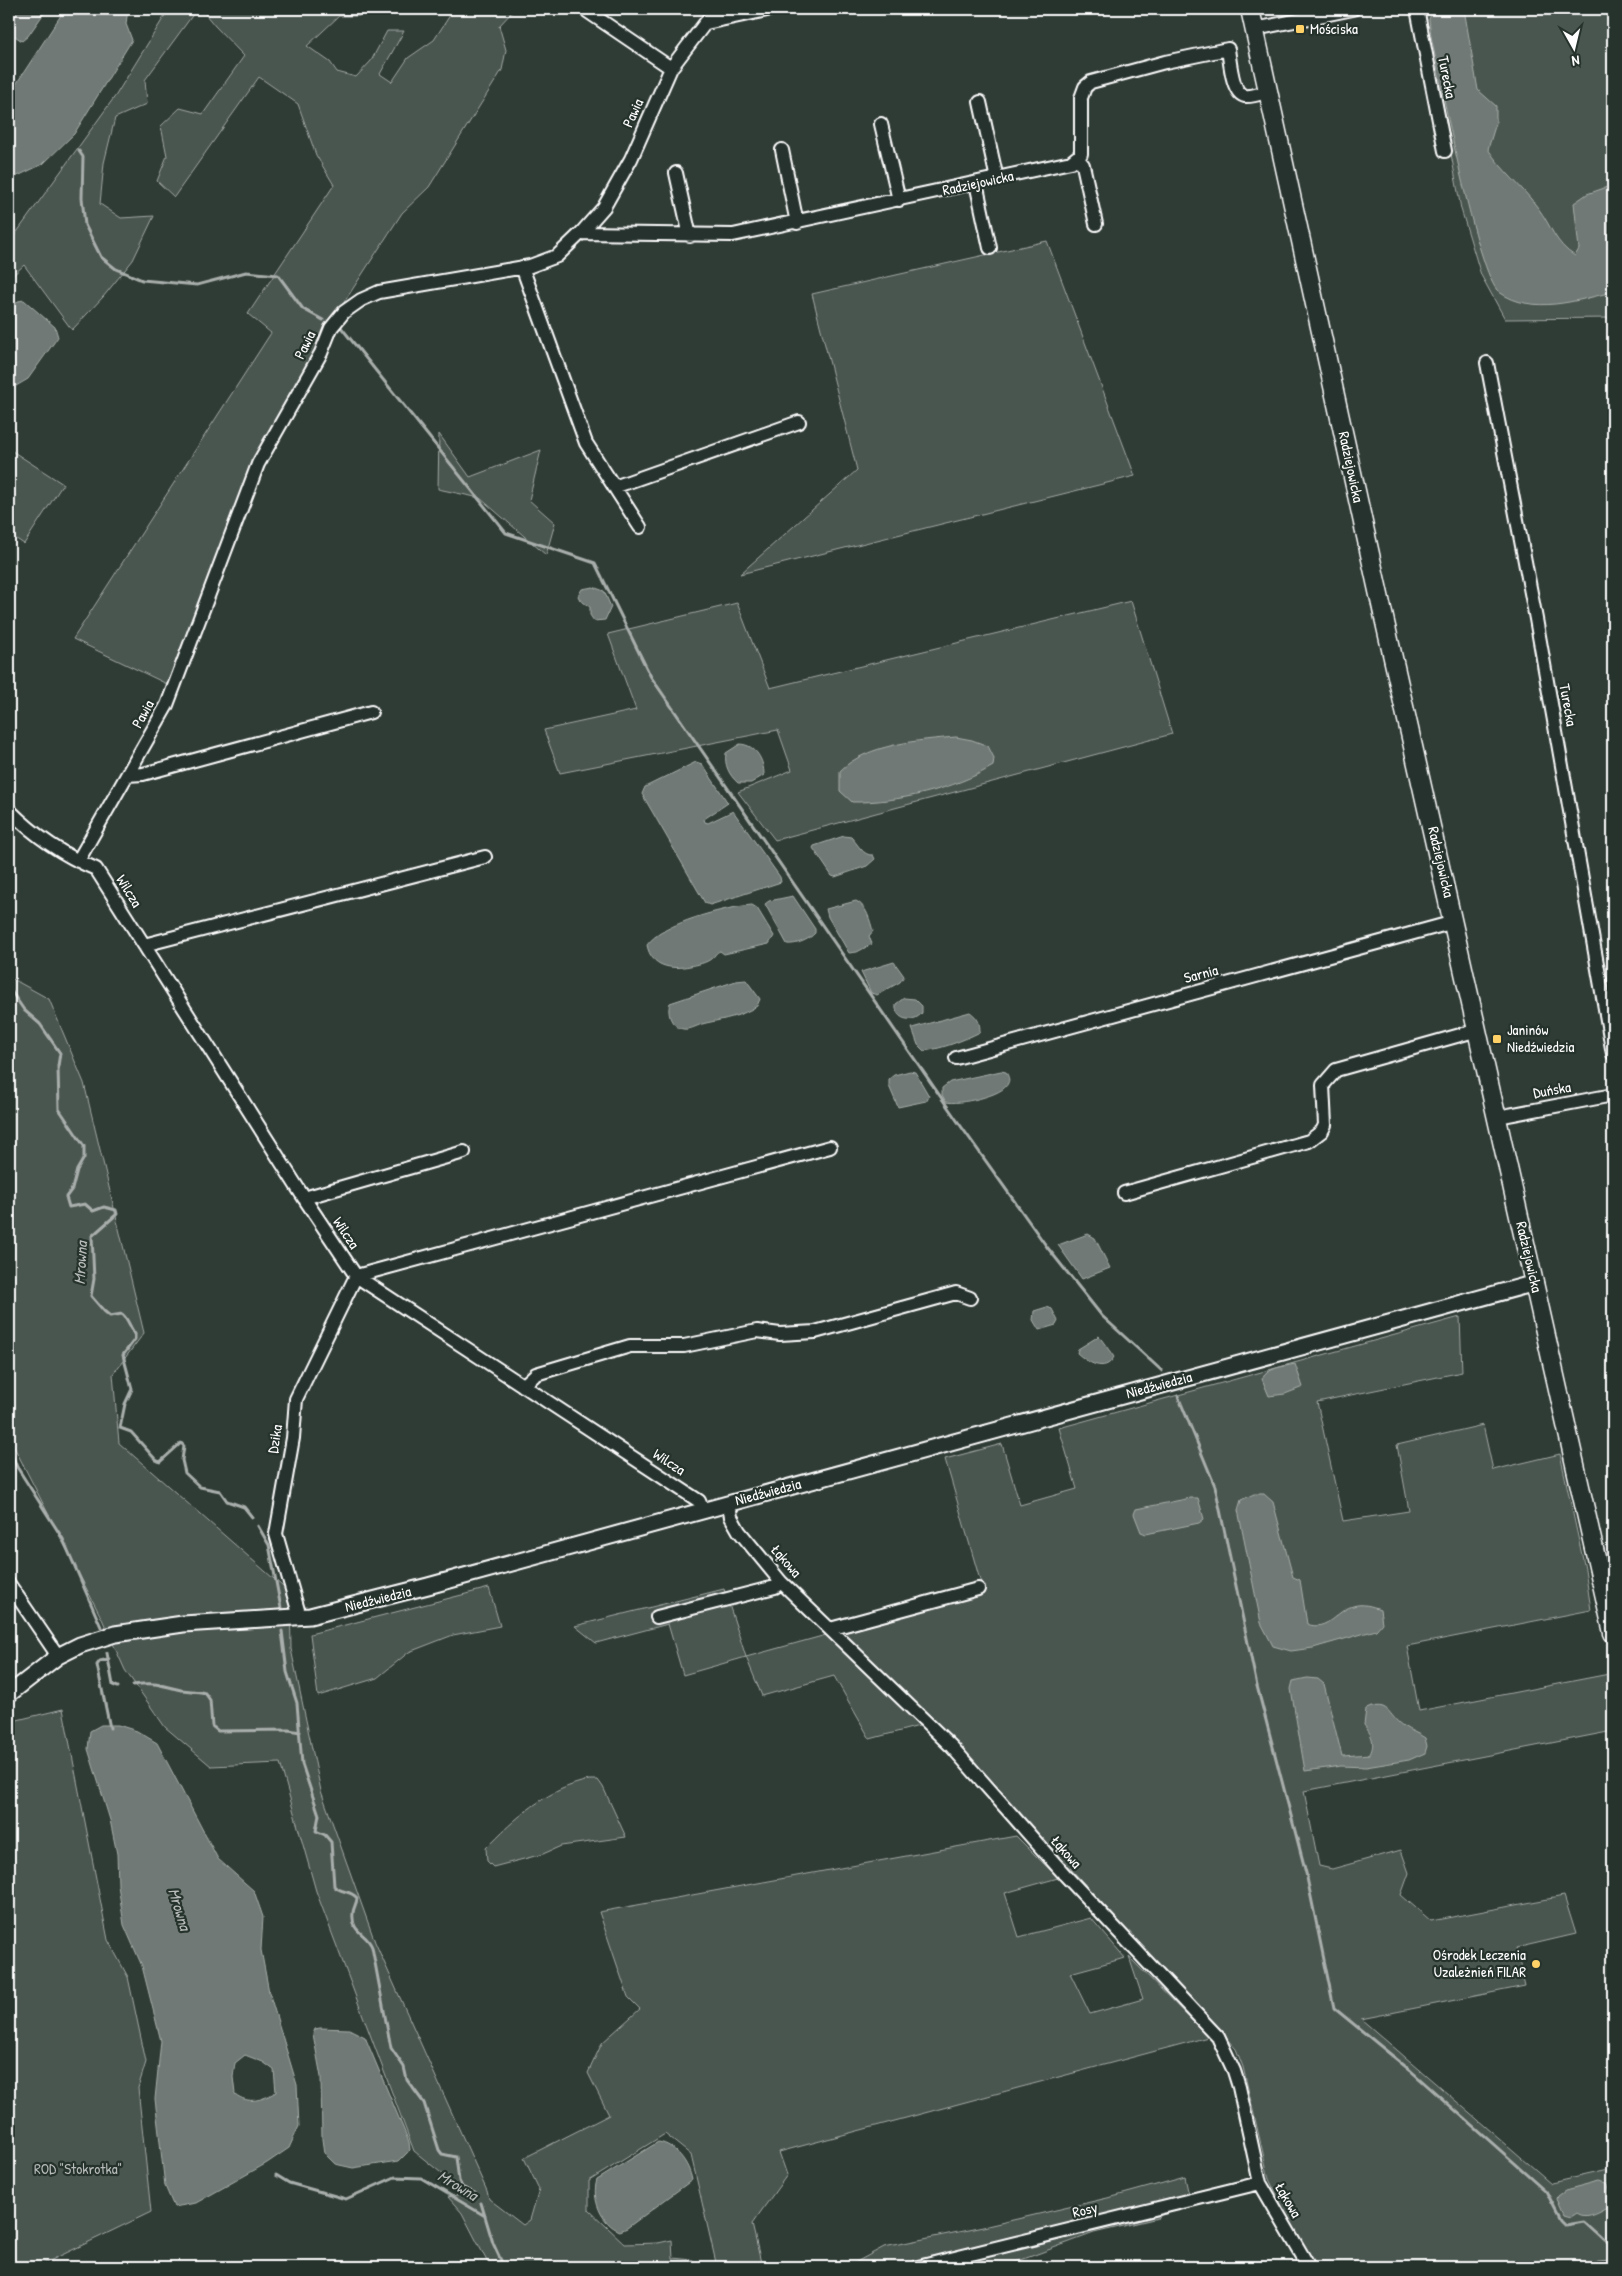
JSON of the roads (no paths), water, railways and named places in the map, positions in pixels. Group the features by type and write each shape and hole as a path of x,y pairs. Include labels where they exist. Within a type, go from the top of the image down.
{"main road":[{"name":"Radziejowicka","path":"1250,9 1384,618 1613,1633"}],"street":[{"path":"584,9 671,68"},
{"name":"Pawia","path":"78,861 166,705 258,464 321,353 331,328 344,312 361,300 379,292 522,267 557,256 604,207 628,164 671,68 716,9"},
{"path":"706,23 772,9"},
{"path":"1255,29 1353,9"},
{"name":"Turecka","path":"1417,9 1446,151"},
{"path":"1096,224 1083,165 1077,158 1080,154 1081,98 1085,87 1091,82 1165,62 1228,49 1235,88 1240,94 1246,96 1269,91"},
{"path":"980,102 997,179"},
{"path":"881,124 898,200"},
{"path":"782,150 797,223"},
{"name":"Radziejowicka","path":"581,233 733,236 997,179 1071,162 1077,158"},
{"path":"676,174 690,236"},
{"path":"976,183 990,248"},
{"path":"522,267 586,443 640,527"},
{"name":"Turecka","path":"1486,363 1536,619 1613,1054"},
{"path":"614,487 799,422"},
{"path":"127,776 143,774 371,712"},
{"name":"Wilcza","path":"9,810 32,834 78,861 96,869 304,1198 356,1276 699,1501 703,1510"},
{"path":"144,945 484,857"},
{"name":"Sarnia","path":"956,1058 1454,922"},
{"path":"1124,1193 1309,1141 1322,1131 1325,1125 1323,1085 1336,1070 1478,1030"},
{"name":"Duńska","path":"1498,1117 1613,1095"},
{"path":"356,1276 830,1147"},
{"path":"304,1198 464,1152"},
{"name":"Dzika","path":"300,1617 276,1534 293,1438 296,1398 356,1276"},
{"name":"Niedźwiedzia","path":"9,1694 58,1656 80,1645 105,1636 148,1628 300,1617 428,1586 1535,1283"},
{"path":"522,1386 536,1374 630,1346 684,1346 757,1331 780,1334 815,1332 956,1293 970,1298"},
{"name":"Łąkowa","path":"728,1503 739,1531 781,1582 952,1747 1064,1875 1218,2036 1239,2087 1260,2184 1309,2267"},
{"path":"657,1618 775,1586 781,1582"},
{"path":"9,1584 58,1656"},
{"path":"830,1629 978,1589"},
{"name":"Rosy","path":"918,2267 1260,2184"}],"water":[{"path":"9,9 47,9 28,36 22,41 9,32"},
{"path":"65,9 128,9 126,24 132,40 74,134 43,164 9,180 9,95"},
{"path":"1434,9 1464,9 1478,90 1496,106 1496,123 1488,149 1543,214 1563,246 1575,256 1579,249 1574,203 1587,194 1613,185 1613,292 1570,302 1541,305 1512,299 1499,292 1490,278 1470,214 1450,130 1431,36 1429,19"},
{"path":"24,300 55,327 58,337 28,379 16,386 9,379 9,313 18,301"},
{"path":"593,587 604,591 611,607 605,620 594,621 590,615 590,607 580,600 578,596 582,589"},
{"path":"956,737 988,746 994,758 993,766 943,788 906,797 869,802 852,802 840,791 840,771 864,755 894,745"},
{"path":"740,744 755,750 761,759 764,769 764,775 751,783 738,783 732,777 727,766 726,753"},
{"path":"696,762 702,764 728,803 704,819 705,822 708,823 733,811 780,877 781,882 710,905 705,903 642,794 645,787"},
{"path":"844,836 851,837 863,852 873,855 875,859 867,866 835,877 832,876 813,848 814,846"},
{"path":"793,896 815,929 815,933 802,941 787,944 765,904 769,901"},
{"path":"856,901 863,906 869,918 873,931 869,936 872,944 857,952 849,953 828,917 826,909"},
{"path":"752,905 757,908 774,936 769,944 724,954 720,951 707,961 676,968 657,962 649,952 647,945 655,937 680,923 727,909"},
{"path":"894,962 904,976 900,982 877,995 871,993 861,972"},
{"path":"746,980 760,999 757,1006 733,1017 688,1029 678,1027 672,1021 669,1012 670,1003 736,981"},
{"path":"904,998 915,999 922,1006 922,1013 909,1019 901,1017 896,1009 896,1004"},
{"path":"970,1012 978,1021 980,1032 953,1044 931,1050 924,1051 918,1045 912,1028"},
{"path":"910,1071 915,1072 929,1096 926,1101 898,1107 889,1086 889,1079 894,1075"},
{"path":"1001,1071 1006,1072 1009,1079 1008,1083 1005,1088 990,1096 952,1103 946,1102 942,1095 942,1088 950,1082"},
{"path":"1088,1234 1095,1238 1110,1268 1082,1279 1058,1245"},
{"path":"1047,1307 1052,1309 1058,1321 1056,1325 1039,1330 1033,1320 1034,1311"},
{"path":"1099,1336 1114,1357 1106,1365 1101,1366 1091,1363 1077,1353 1078,1349"},
{"path":"1295,1364 1303,1387 1285,1394 1269,1396 1262,1379 1265,1375 1276,1368"},
{"path":"1254,1494 1264,1494 1273,1502 1293,1577 1300,1580 1307,1624 1321,1625 1347,1609 1356,1605 1363,1605 1380,1609 1382,1623 1376,1630 1313,1648 1291,1651 1273,1646 1261,1623 1238,1510 1241,1500"},
{"path":"1198,1498 1204,1519 1199,1523 1146,1534 1141,1532 1134,1514 1136,1509"},
{"path":"1307,1678 1318,1679 1324,1684 1342,1756 1370,1754 1373,1742 1371,1735 1364,1725 1366,1709 1380,1706 1388,1710 1403,1726 1425,1738 1427,1746 1425,1753 1409,1760 1366,1767 1341,1766 1305,1771 1291,1689 1293,1681"},
{"path":"101,1725 118,1725 137,1731 157,1743 218,1859 254,1891 263,1917 261,1950 269,1992 297,2085 299,2126 289,2148 267,2163 196,2203 174,2207 165,2186 155,2099 161,2041 142,1966 124,1925 118,1885 117,1854 110,1820 88,1749 90,1731","holes":["245,2055 263,2062 274,2070 276,2092 255,2100 245,2099 235,2094 233,2077 235,2063"]},
{"path":"315,2029 349,2029 365,2037 409,2142 410,2150 399,2161 353,2168 335,2164 324,2153 321,2077 313,2034"},
{"path":"658,2142 670,2146 680,2155 688,2167 692,2180 627,2228 620,2231 613,2228 599,2210 595,2195 597,2180"},
{"path":"1599,2182 1607,2184 1610,2189 1612,2197 1610,2206 1585,2216 1577,2213 1571,2217 1564,2215 1557,2199 1558,2196 1565,2191"},
{"path":"1599,2259 1613,2259 1613,2267 1592,2267 1592,2263"}],"waterway":[{"path":"79,151 83,157 82,198 85,225 101,257 116,269 142,280 197,285 246,272 278,275 303,309 323,320"},
{"path":"340,326 506,533 595,563 651,677 958,1122 1047,1247 1102,1316 1162,1371"},
{"name":"Mrowna","path":"9,988 24,1010 40,1024 60,1053 58,1066 59,1109 84,1146 84,1158 77,1170 72,1189 66,1197 69,1207 85,1204 93,1211 104,1207 116,1210 117,1214 92,1236 94,1279 91,1296 110,1316 122,1314 135,1334 135,1339 123,1355 132,1389 125,1404 120,1428 131,1432 160,1462 181,1443 184,1446 182,1460 185,1473 200,1487 220,1491 227,1501 244,1507 252,1517"},
{"path":"1178,1396 1215,1486 1257,1686 1306,1873 1334,2008 1411,2071 1546,2191 1561,2220 1566,2225 1584,2222 1613,2251"},
{"name":"Mrowna","path":"9,1447 17,1467 63,1539 101,1627"},
{"name":"Mrowna","path":"258,1526 269,1545 281,1608"},
{"name":"Mrowna","path":"282,1631 287,1672 297,1703 302,1764 319,1815 316,1831 325,1835 331,1842 334,1886 339,1890 355,1895 357,1898 353,1911 354,1925 372,1947 391,2048 404,2067 407,2080 424,2103 439,2150 442,2154 456,2157 459,2181 462,2187 475,2193"},
{"name":"Mrowna","path":"107,1653 113,1685 118,1687"},
{"name":"Mrowna","path":"109,1659 100,1661 97,1665 110,1728"},
{"name":"Mrowna","path":"133,1685 153,1684 205,1693 210,1700 212,1726 218,1731 289,1730 300,1732"},
{"name":"Mrowna","path":"276,2175 289,2183 346,2199 395,2177 421,2178 485,2216"},
{"name":"Mrowna","path":"481,2203 493,2243 504,2267"}],"place":[{"name":"Mościska","path":"1300,29"},
{"name":"Janinów Niedźwiedzia","path":"1497,1039"},
{"name":"Ośrodek Leczenia Uzależnień FILAR","path":"1536,1964"}],"park label":[{"name":"ROD \"Stokrotka\"","path":"78,2169"}]}
